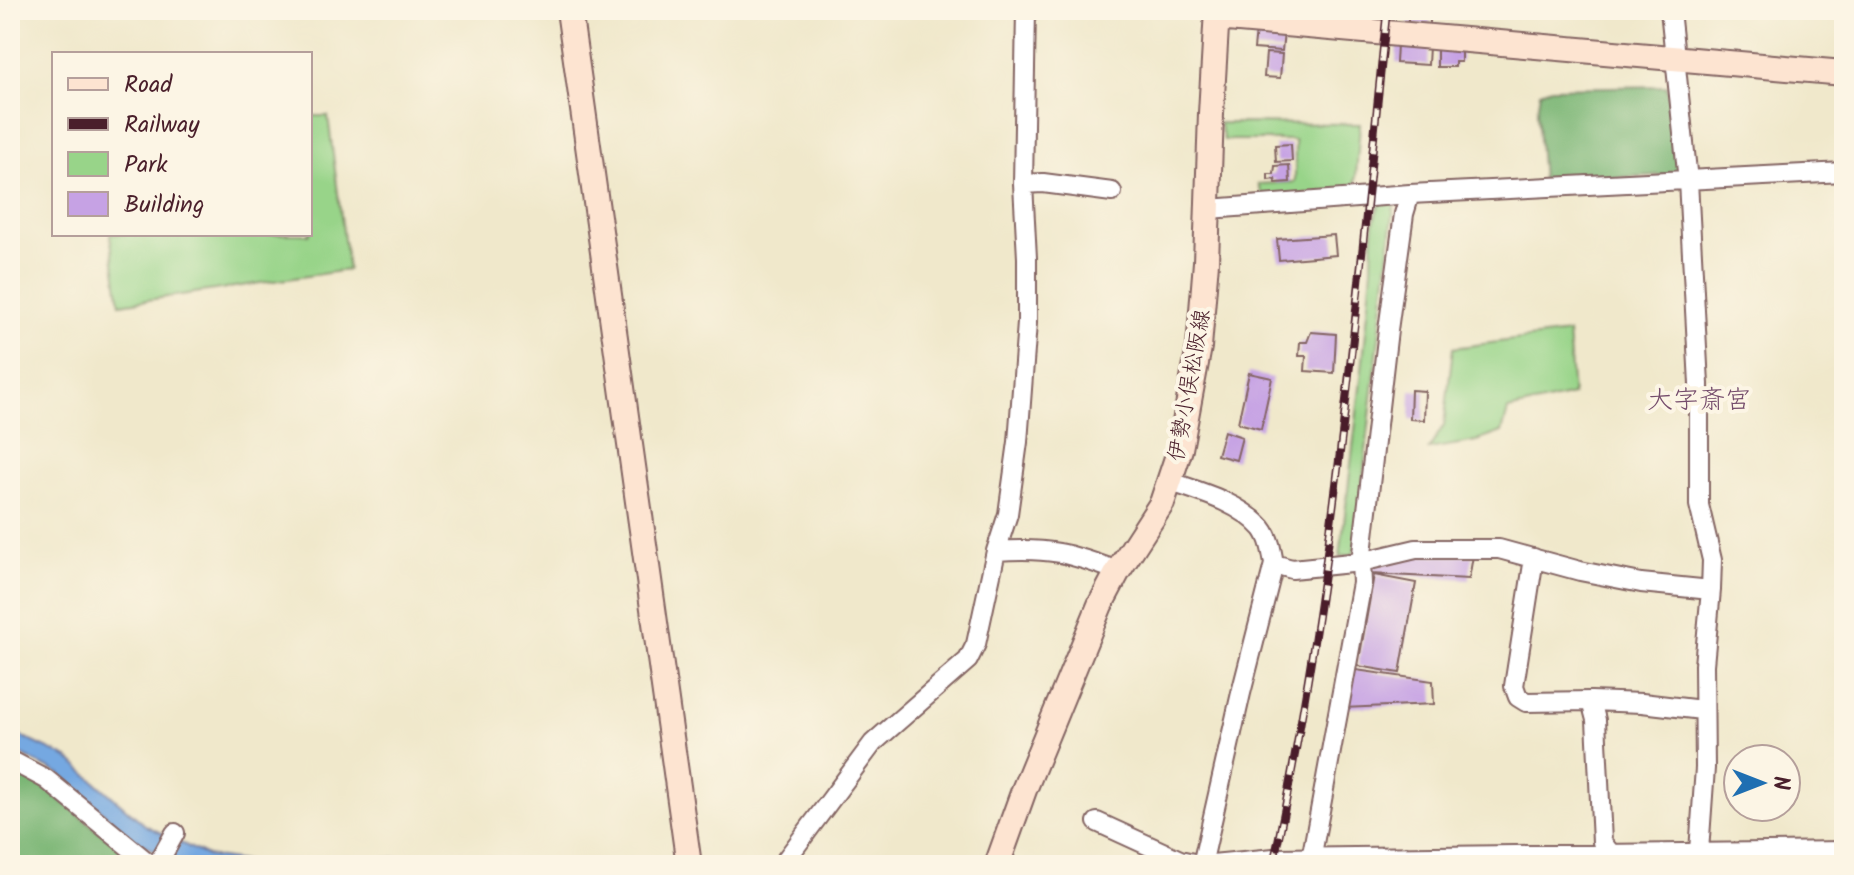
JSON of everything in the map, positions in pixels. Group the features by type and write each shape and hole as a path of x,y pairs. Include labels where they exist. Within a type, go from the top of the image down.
{"street":[{"path":"569,10 689,865"},
{"path":"782,865 873,743 968,660 976,644 996,551 1008,514 1019,428 1027,323 1023,184 1026,10"},
{"path":"1670,10 1688,181 1699,384 1699,505 1712,560 1704,665 1702,710 1705,768 1698,859"},
{"path":"1217,14 1844,73"},
{"name":"伊勢小俣松阪線","path":"997,865 1100,605 1118,571 1152,522 1171,482 1188,415 1199,347 1209,209 1217,14"},
{"path":"1209,209 1410,194 1844,172"},
{"path":"1023,184 1043,183 1112,192"},
{"path":"1311,862 1362,583 1361,562 1394,286 1404,214 1410,194"},
{"path":"1171,482 1205,493 1252,520 1263,529 1272,548 1274,564 1202,865"},
{"path":"996,551 1034,548 1060,552 1118,571"},
{"path":"1274,564 1292,569 1361,562 1416,549 1499,549 1641,583 1711,590"},
{"path":"1534,558 1514,686 1518,697 1526,702 1591,701 1702,710"},
{"path":"1591,701 1596,720 1602,842 1611,860"},
{"path":"10,760 46,779 156,863 175,833"},
{"path":"1097,822 1180,860 1202,865 1698,859 1844,851"}],"green space":[{"path":"1667,86 1683,174 1542,181 1537,111 1540,92 1551,88"},
{"path":"312,116 328,116 348,270 120,304 110,236 312,236"},
{"path":"1219,123 1360,124 1355,189 1264,199 1258,184 1295,182 1295,140 1224,140"},
{"path":"1382,202 1393,202 1394,206 1355,548 1353,554 1340,557 1365,341 1374,224"},
{"path":"1568,333 1573,395 1508,410 1502,432 1477,441 1429,449 1444,425 1453,348"},
{"path":"10,769 48,790 141,865 10,865"}],"water":[{"path":"10,731 68,758 145,825 207,856 269,865 181,865 134,840 60,774 10,749"},
{"path":"460,854 551,865 269,865"}],"building":[{"path":"1408,10 1430,10 1430,24 1408,23"},
{"path":"1256,30 1284,32 1282,51 1254,49"},
{"path":"1397,44 1429,46 1428,65 1396,63"},
{"path":"1437,45 1461,45 1461,62 1455,62 1455,67 1437,67"},
{"path":"1266,53 1282,54 1280,78 1264,77"},
{"path":"1291,144 1292,161 1276,162 1275,145"},
{"path":"1289,165 1290,182 1268,180 1268,174 1274,174 1275,166"},
{"path":"1334,235 1336,255 1279,260 1277,239"},
{"path":"1311,332 1336,334 1334,373 1305,371 1306,356 1299,356 1300,342 1307,342"},
{"path":"1249,373 1272,378 1261,429 1238,423"},
{"path":"1411,390 1425,391 1424,420 1410,419"},
{"path":"1224,431 1242,437 1236,460 1217,455"},
{"path":"1419,556 1473,556 1469,579 1371,574 1370,567"},
{"path":"1374,575 1416,583 1400,673 1358,666"},
{"path":"1349,669 1433,681 1434,704 1343,708"}],"railway":[{"path":"1273,865 1294,759 1328,546 1354,332 1387,10"}],"district":[{"name":"大字斎宮","path":"1699,399"}]}
